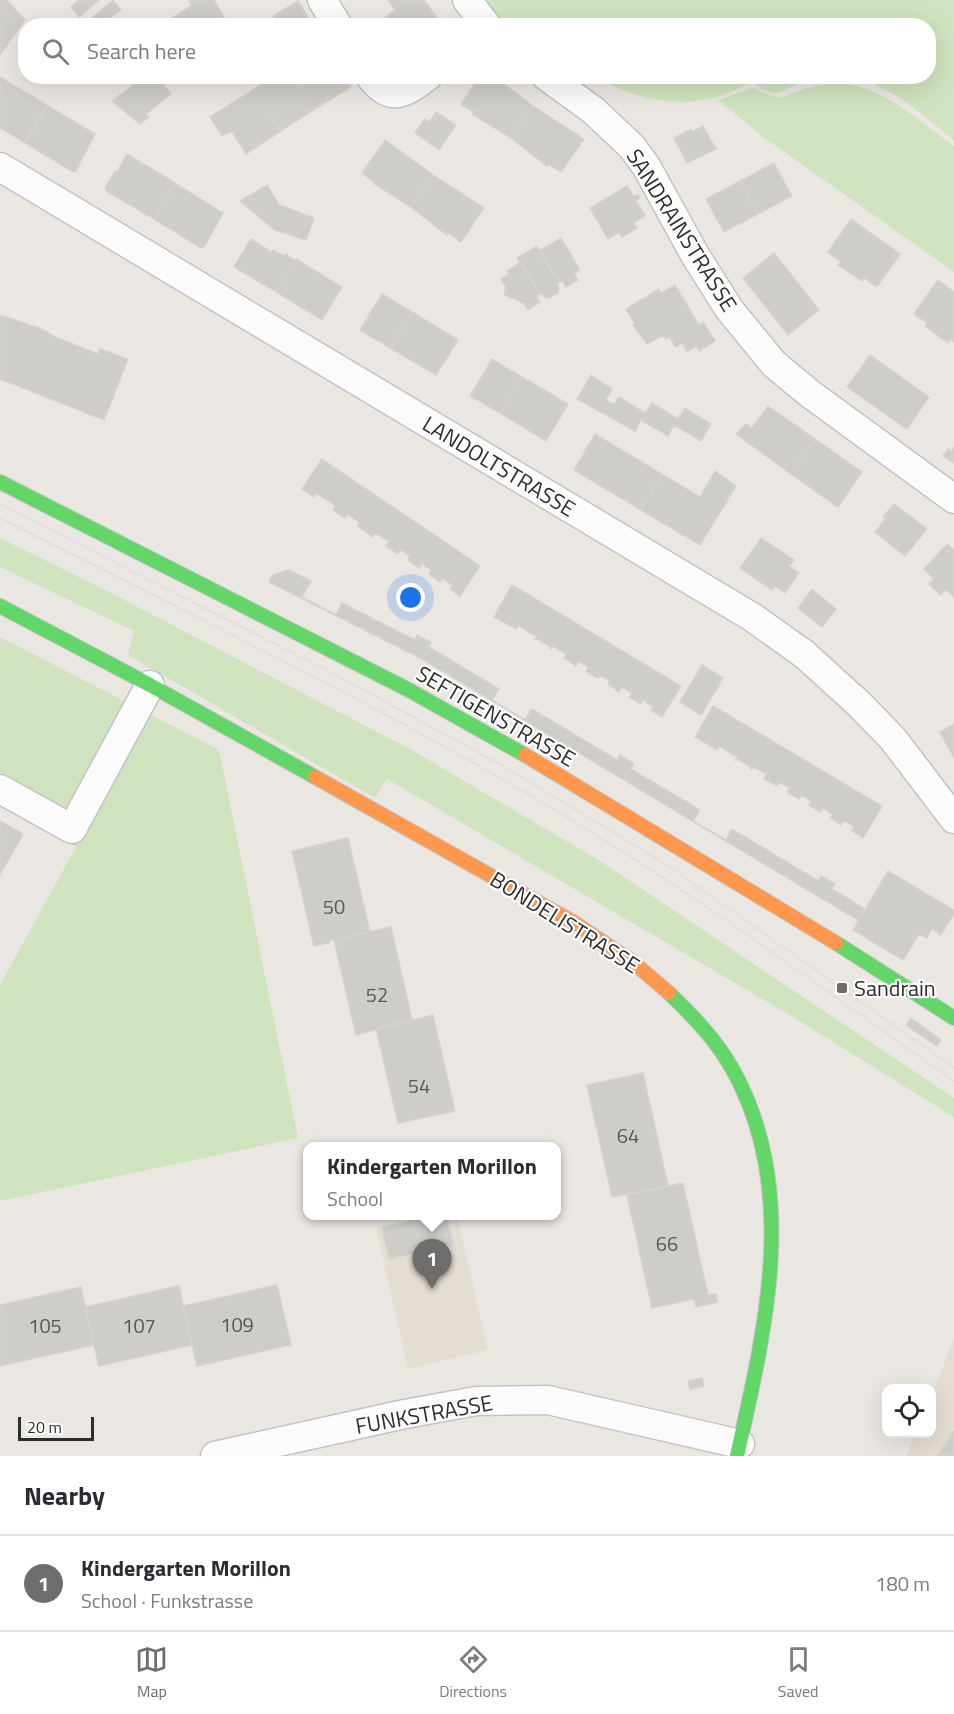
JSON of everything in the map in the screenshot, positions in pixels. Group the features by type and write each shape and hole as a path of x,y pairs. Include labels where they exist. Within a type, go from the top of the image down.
{"street":[{"path":"322,0 333,18"},
{"path":"467,0 481,18"},
{"path":"377,84 398,94 405,93 417,84"},
{"name":"SANDRAINSTRASSE","path":"557,84 612,125 632,147 646,166 695,255 723,300 774,364 809,393 954,499"},
{"name":"LANDOLTSTRASSE","path":"0,167 752,617 804,654 859,704 893,739 954,819"},
{"name":"SEFTIGENSTRASSE","path":"0,482 407,689 510,746 828,938 954,1018"},
{"name":"BONDELISTRASSE","path":"0,606 150,685 526,894 585,930 648,974 683,1007 712,1040 733,1070 748,1103 764,1161 771,1209 771,1267 768,1302 761,1346 738,1450"},
{"path":"0,789 72,829 150,685"},
{"name":"FUNKSTRASSE","path":"215,1456 415,1412 476,1401 548,1400 738,1450"}],"shaded area":[{"path":"408,1220 458,1220 488,1350 408,1369 376,1227"},
{"path":"954,1338 954,1456 906,1456 913,1438 936,1438 936,1384"}],"green space":[{"path":"481,0 954,0 954,140 894,94 873,84 936,84 936,18 497,18"},
{"path":"609,84 747,84 710,99 691,102 653,99"},
{"path":"755,84 798,84 777,93 767,91"},
{"path":"825,84 846,84 868,90 912,114 954,146 954,272 766,139 718,100 754,88 781,98 806,88"},
{"path":"0,538 109,592 408,748 600,861 954,1098 954,1117 793,1017 387,779 375,798 128,655 134,631 0,567"},
{"path":"0,637 219,750 298,1138 0,1201 0,985 76,847 0,805"}],"building":[{"path":"0,0 7,0 23,18 18,18 18,30 0,55"},
{"path":"79,0 99,0 79,17 71,7"},
{"path":"113,0 121,10 112,18 92,18"},
{"path":"189,0 214,0 224,17 172,18 192,5"},
{"path":"388,0 424,0 437,18 384,18 395,10"},
{"path":"298,1 308,18 274,18 273,16"},
{"path":"0,77 47,105 25,143 0,128"},
{"path":"163,84 171,94 146,114 149,117 140,124 112,101 133,85"},
{"path":"262,84 300,84 315,109 281,131 254,89"},
{"path":"300,84 349,84 351,87 315,109"},
{"path":"475,84 504,84 533,106 511,138 472,114 473,112 461,104"},
{"path":"254,89 281,131 246,154 232,131 222,136 210,117"},
{"path":"47,105 95,134 76,171 73,172 25,143"},
{"path":"533,106 584,139 561,172 548,164 547,166 511,138"},
{"path":"436,112 456,125 439,150 415,133 425,119 429,122"},
{"path":"703,126 716,149 687,163 674,138 691,129 692,132"},
{"path":"385,140 433,175 411,207 373,183 362,173"},
{"path":"127,154 175,183 154,219 106,191 105,188"},
{"path":"774,163 792,196 758,214 740,181"},
{"path":"433,175 484,208 461,242 448,233 447,235 411,207"},
{"path":"740,181 758,214 724,232 706,199"},
{"path":"175,183 223,213 204,247 201,248 154,219"},
{"path":"267,185 279,205 314,218 306,240 275,230 240,201"},
{"path":"627,186 633,196 640,197 636,201 645,216 634,223 637,228 622,237 619,232 608,239 590,208"},
{"path":"851,219 900,254 877,287 864,278 862,281 838,265 841,262 828,252"},
{"path":"561,238 580,270 574,274 578,280 566,287 562,281 559,282 539,251"},
{"path":"251,239 271,252 273,250 296,259 276,292 234,267"},
{"path":"537,246 559,282 557,284 558,293 549,298 540,294 517,258"},
{"path":"774,253 819,310 788,335 743,278"},
{"path":"296,259 342,287 322,320 276,292"},
{"path":"521,262 540,294 536,296 540,302 528,310 524,303 504,295 506,287 501,279 509,274 507,271"},
{"path":"938,280 954,292 954,342 951,339 948,343 925,326 927,323 914,314"},
{"path":"675,285 699,325 703,322 715,341 699,351 696,346 687,352 682,343 676,347 669,337 666,339 663,335 647,344 633,325 635,324 626,309 659,289 661,293"},
{"path":"382,294 412,312 390,348 360,330"},
{"path":"412,312 458,340 436,375 390,348"},
{"path":"0,315 42,329 55,337 98,354 100,349 128,359 104,420 0,379"},
{"path":"870,355 929,397 907,429 847,387"},
{"path":"492,359 522,377 500,413 470,396"},
{"path":"591,375 612,389 606,400 614,405 619,397 645,413 652,403 678,419 685,408 711,424 701,441 674,425 668,436 641,420 635,431 577,399"},
{"path":"522,377 568,404 546,441 500,413"},
{"path":"768,406 815,439 791,474 736,434 746,424 752,428"},
{"path":"595,434 662,474 641,510 574,470"},
{"path":"815,439 862,472 838,507 791,474"},
{"path":"954,448 954,463 943,456 948,449 952,451"},
{"path":"322,459 480,566 460,596 450,589 452,585 442,578 440,582 429,574 431,570 422,564 419,568 408,560 410,556 401,550 398,554 386,546 389,541 376,533 373,537 358,526 360,523 348,514 345,518 333,510 336,506 316,493 314,497 302,489"},
{"path":"715,471 736,486 700,545 641,510 662,474 700,497"},
{"path":"894,504 927,529 905,556 875,532 885,519 883,517"},
{"path":"761,538 794,560 789,566 799,573 785,593 775,586 772,590 740,568"},
{"path":"947,544 954,550 954,597 946,589 941,595 929,584 934,579 924,569"},
{"path":"289,570 311,581 302,597 336,615 342,603 415,640 417,635 431,642 422,659 269,582 273,575"},
{"path":"512,585 681,686 662,717 651,710 654,707 643,700 641,704 629,697 632,693 622,687 619,692 608,684 610,681 600,675 598,678 586,672 588,667 578,661 576,666 564,658 566,654 553,646 550,650 551,647 537,639 534,640 537,637 518,625 516,629 494,617"},
{"path":"812,589 836,609 822,627 798,608"},
{"path":"429,647 499,689 492,700 525,720 532,709 617,760 620,755 634,764 624,780 422,659"},
{"path":"702,665 723,678 701,715 680,702"},
{"path":"713,706 882,806 863,838 852,831 854,827 844,820 841,825 830,818 832,814 823,808 820,812 809,805 811,801 801,795 799,799 787,792 790,788 779,782 777,786 764,779 767,774 754,767 750,770 751,768 738,759 735,761 738,757 719,746 717,750 695,737"},
{"path":"954,724 954,758 940,732"},
{"path":"631,769 700,810 693,821 726,840 732,829 818,881 821,876 835,884 832,889 865,909 858,920 624,780"},
{"path":"0,821 23,834 0,875"},
{"path":"348,838 370,932 314,946 292,851"},
{"path":"888,871 954,910 954,914 941,935 932,929 927,938 919,934 903,960 853,930"},
{"path":"391,927 412,1020 356,1035 334,940"},
{"path":"433,1015 455,1111 398,1123 376,1028"},
{"path":"911,1018 941,1040 937,1046 906,1025"},
{"path":"643,1073 668,1186 612,1197 587,1085"},
{"path":"683,1183 708,1295 716,1294 717,1302 696,1307 694,1299 652,1308 627,1195"},
{"path":"414,1220 448,1220 453,1245 389,1259 382,1227"},
{"path":"277,1285 291,1345 197,1366 183,1306"},
{"path":"179,1286 192,1345 99,1366 85,1307"},
{"path":"81,1287 94,1345 0,1366 0,1305"},
{"path":"702,1378 704,1386 690,1389 688,1381"},
{"path":"954,1431 954,1456 937,1456"}],"tram line":[{"path":"0,504 338,676 503,766 667,865 954,1068"},
{"path":"0,518 296,667 515,786 680,889 954,1081"}],"traffic: fast":[{"path":"0,482 407,689 525,755"},
{"path":"0,606 150,685 315,777"},
{"path":"836,943 954,1018"},
{"path":"669,993 704,1029 733,1070 754,1116 766,1164 771,1212 771,1261 758,1360 737,1456"}],"traffic: slow":[{"path":"525,755 836,943"},
{"path":"315,777 573,922 634,963 669,993"}],"place":[{"name":"Sandrain","path":"842,988"},
{"name":"Kindergarten Morillon","path":"432,1289"}]}
